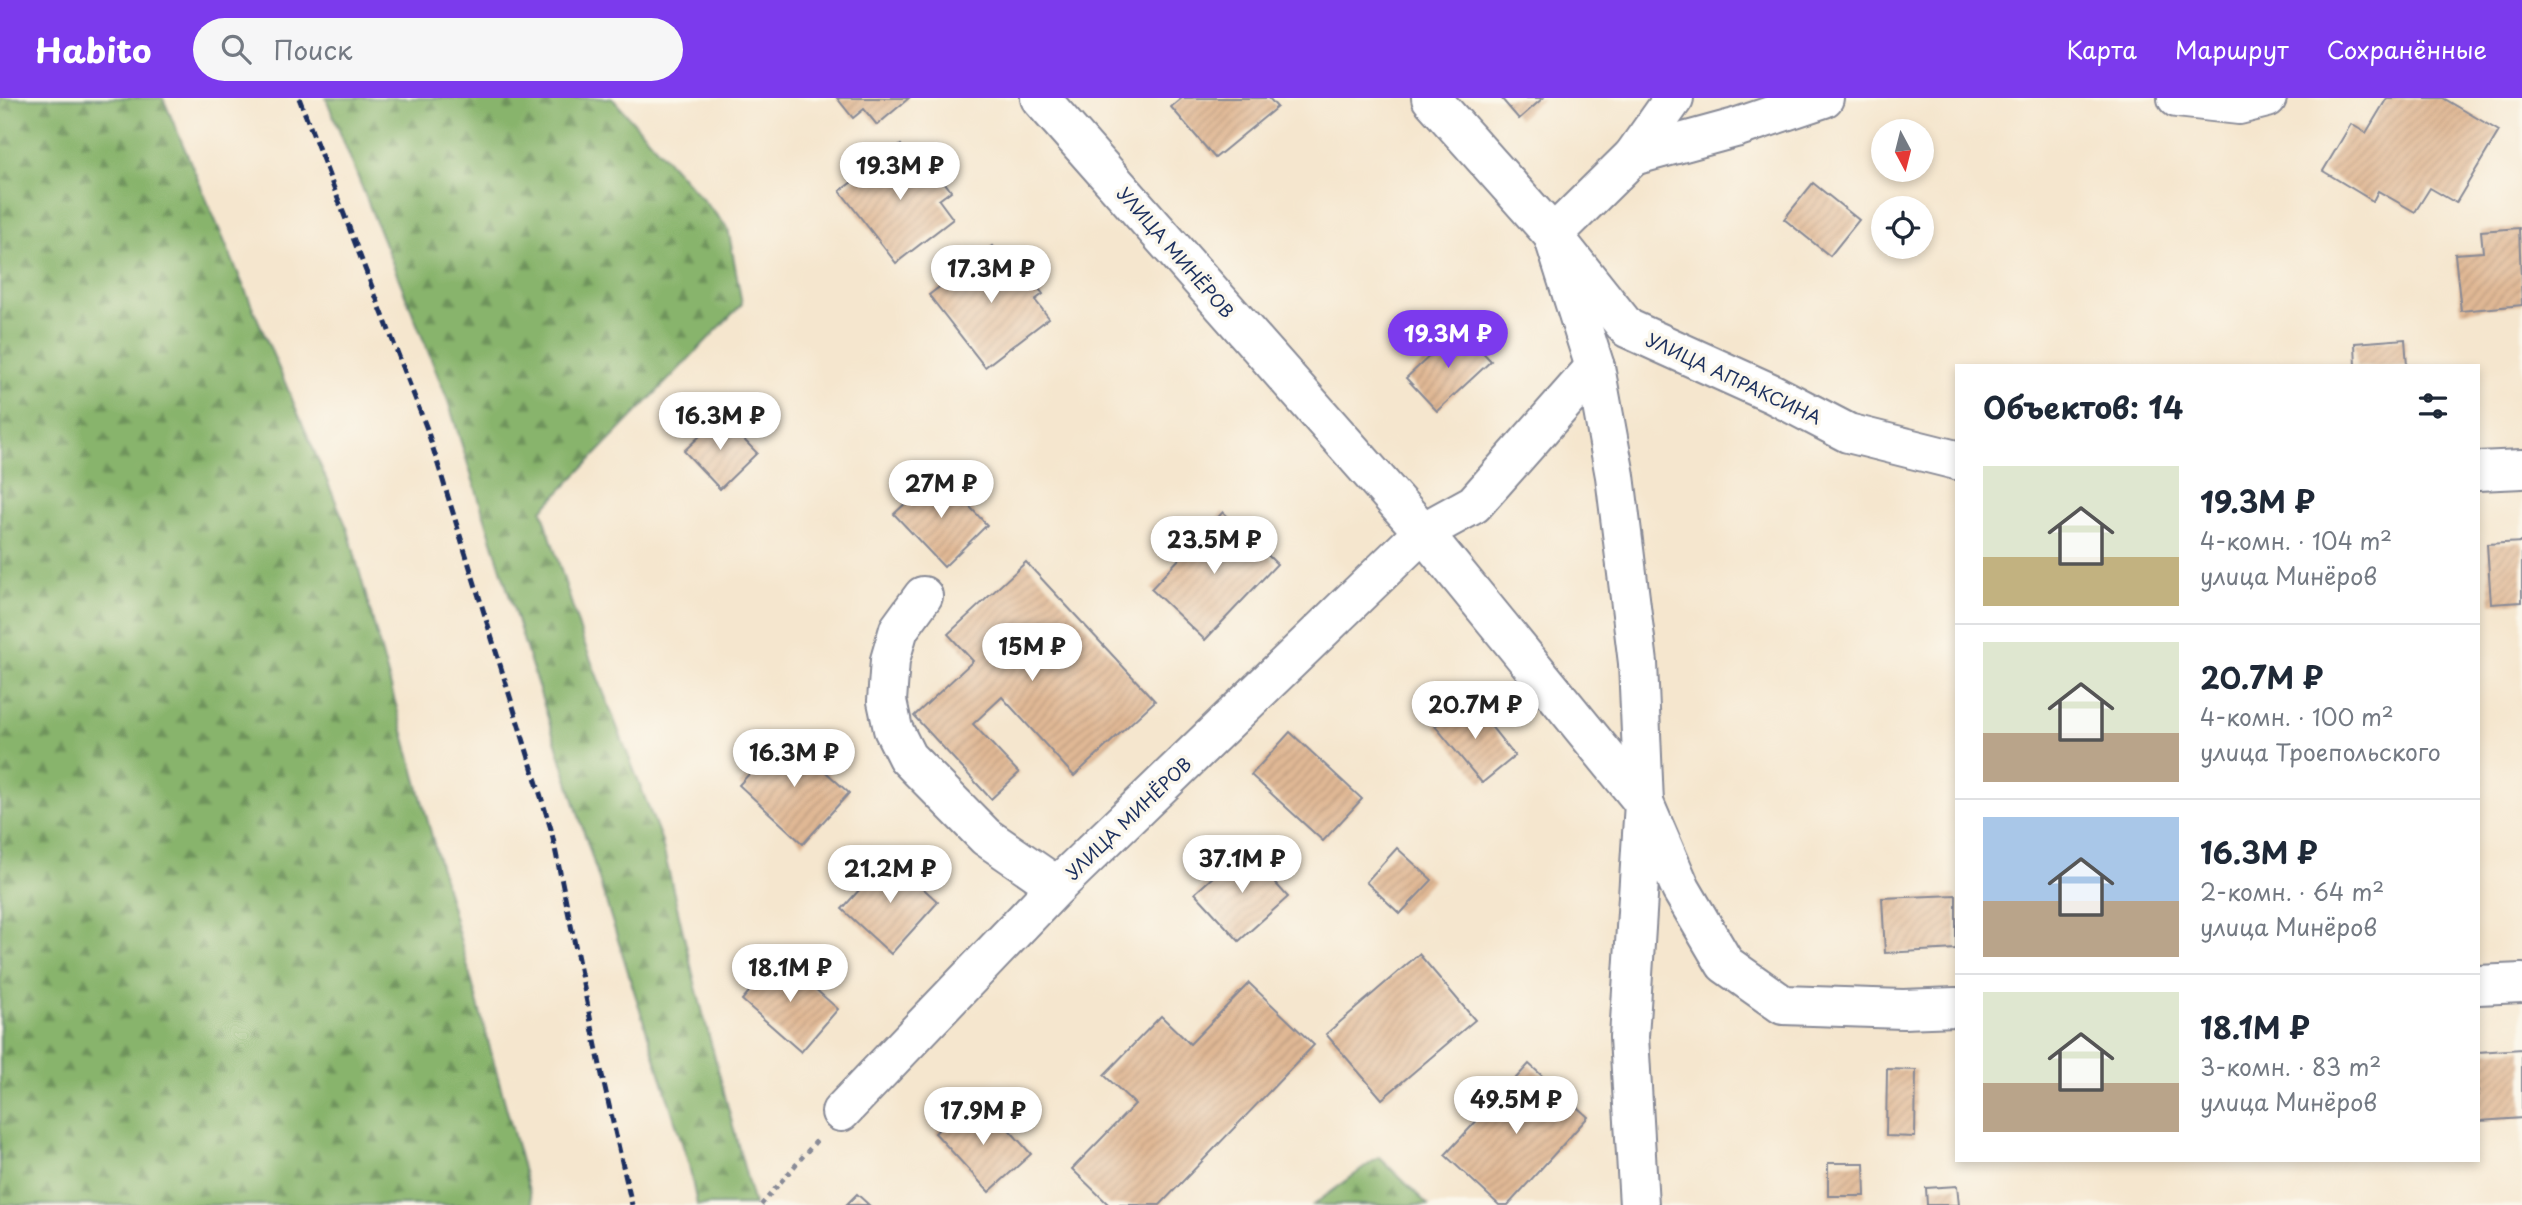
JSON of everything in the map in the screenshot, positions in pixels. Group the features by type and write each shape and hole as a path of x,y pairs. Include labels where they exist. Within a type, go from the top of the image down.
{"street":[{"name":"УЛИЦА МИНЁРОВ","path":"1040,98 1423,532"},
{"name":"УЛИЦА АПРАКСИНА","path":"1432,98 1553,234 1627,328 1773,394 1848,433 1955,460"},
{"path":"1639,1205 1629,1037 1644,803 1638,663 1615,476 1595,367 1553,234 1633,156 1674,98"},
{"path":"1633,156 1735,128 1825,98"},
{"path":"2176,98 2239,105 2267,98"},
{"name":"УЛИЦА МИНЁРОВ","path":"841,1112 1058,886 1423,532 1474,504 1595,367"},
{"path":"2480,471 2522,469"},
{"path":"1423,532 1644,803 1681,889 1725,964 1783,1005 1903,1009 1955,1007"},
{"path":"923,596 899,629 890,660 887,701 893,729 907,757 986,837 1058,886"},
{"path":"2480,985 2522,983"}],"path":[{"path":"761,1205 841,1112"}],"green space":[{"path":"0,98 163,98 348,530 533,1205 0,1205"},
{"path":"326,98 612,98 728,228 742,304 542,510 583,640 661,839 696,987 754,1205 697,1205 689,1165 448,401"},
{"path":"1379,1157 1428,1205 1313,1205"}],"building":[{"path":"837,98 909,98 877,125 864,109 853,118"},
{"path":"1182,98 1269,98 1277,107 1215,158 1171,107"},
{"path":"1501,98 1543,98 1519,119"},
{"path":"2387,98 2443,98 2499,131 2456,203 2430,188 2415,212 2378,191 2373,201 2323,171 2351,124 2366,133"},
{"path":"901,145 913,160 922,153 951,191 939,200 953,219 896,263 840,191"},
{"path":"1813,183 1859,220 1830,256 1784,219"},
{"path":"2519,228 2522,305 2461,311 2455,254 2483,252 2481,231"},
{"path":"992,246 1005,262 1013,256 1043,294 1035,300 1049,318 985,367 929,295"},
{"path":"1460,328 1491,361 1437,411 1406,378"},
{"path":"2405,339 2407,364 2356,364 2355,343"},
{"path":"721,416 757,453 720,489 684,451"},
{"path":"938,473 987,525 944,567 894,514"},
{"path":"1223,512 1277,564 1205,640 1151,589"},
{"path":"2522,542 2522,602 2491,604 2487,544"},
{"path":"1026,562 1155,701 1074,776 1002,697 973,724 1019,773 991,799 914,716 973,661 948,634"},
{"path":"1469,699 1515,756 1482,783 1435,726"},
{"path":"1290,732 1362,799 1323,841 1251,775"},
{"path":"785,735 849,793 803,844 739,785"},
{"path":"1397,848 1432,880 1400,914 1366,882"},
{"path":"1244,849 1288,897 1239,941 1195,893"},
{"path":"889,857 938,902 891,954 842,909"},
{"path":"1955,895 1955,949 1885,953 1882,898"},
{"path":"1419,954 1475,1020 1382,1099 1326,1034"},
{"path":"779,957 838,1009 801,1052 742,1000"},
{"path":"1249,983 1314,1045 1160,1205 1109,1205 1072,1169 1135,1104 1104,1075 1161,1016 1190,1044"},
{"path":"2522,1049 2522,1118 2480,1121 2480,1052"},
{"path":"1529,1064 1588,1117 1508,1205 1499,1205 1445,1155"},
{"path":"1887,1069 1916,1070 1915,1137 1886,1136"},
{"path":"964,1106 983,1127 996,1115 1031,1154 989,1192 935,1133"},
{"path":"1828,1163 1864,1163 1865,1196 1828,1196"},
{"path":"1957,1186 1959,1205 1927,1205 1926,1188"},
{"path":"857,1194 869,1205 846,1205"}],"railway":[{"path":"299,98 427,429 551,829 632,1205"}]}
